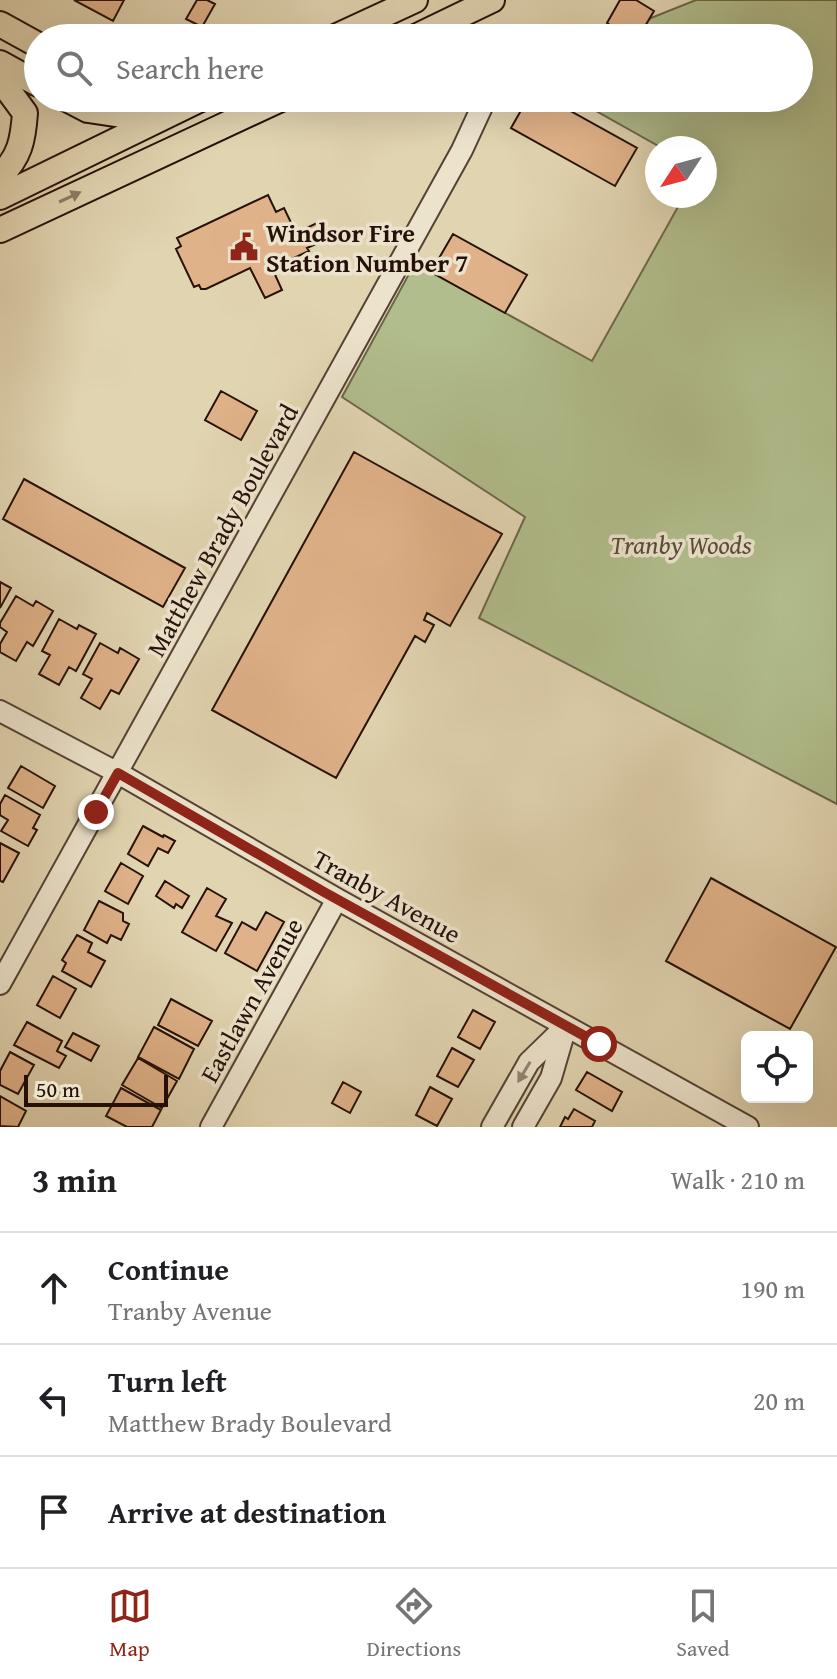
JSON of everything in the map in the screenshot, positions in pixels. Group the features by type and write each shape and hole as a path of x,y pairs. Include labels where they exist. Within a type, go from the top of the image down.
{"main road":[{"path":"363,24 415,0"},
{"path":"442,24 492,0"},
{"path":"0,24 24,37"},
{"path":"0,63 24,76"},
{"path":"0,79 24,112"},
{"path":"0,176 12,165 22,145 24,112"},
{"path":"101,112 155,120"},
{"path":"146,112 155,120 170,150"},
{"path":"0,197 172,112"},
{"path":"0,230 253,112"}],"street":[{"name":"Matthew Brady Boulevard","path":"0,984 462,150 480,112"},
{"name":"Tranby Avenue","path":"0,711 118,773 337,899 748,1127"},
{"name":"Eastlawn Avenue","path":"211,1127 337,899"},
{"path":"492,1127 529,1062 566,1026"},
{"path":"523,1127 551,1078 566,1026"}],"green space":[{"name":"Tranby Woods","path":"696,0 837,0 837,804 479,618 525,517 342,397 415,263 592,361 677,208 717,208 717,136 645,136 645,138 598,112 813,112 813,24 636,24"}],"building":[{"path":"74,0 124,0 113,21"},
{"path":"197,0 215,4 204,24 186,19"},
{"path":"620,0 636,0 654,11 646,24 607,23"},
{"path":"520,112 572,112 637,148 615,186 511,128"},
{"name":"Windsor Fire Station Number 7","path":"268,195 276,212 284,208 296,233 317,223 325,240 272,268 282,290 265,298 250,268 206,289 201,289 199,285 194,287 176,249 181,246 177,238"},
{"path":"453,234 527,275 505,313 431,272"},
{"path":"221,391 257,411 241,440 205,420"},
{"path":"354,452 502,534 450,626 427,613 424,620 434,625 425,642 415,636 336,778 212,710"},
{"path":"24,479 185,568 163,607 3,519"},
{"path":"0,582 11,588 0,608"},
{"path":"16,596 33,606 36,601 53,611 33,646 27,642 16,661 0,652 0,644 7,632 0,627 0,623"},
{"path":"59,619 77,629 79,625 96,634 76,671 69,667 59,685 39,674 50,655 42,651"},
{"path":"100,643 118,653 120,648 139,659 119,694 111,690 100,709 81,698 92,679 83,674"},
{"path":"21,766 55,786 43,808 8,788"},
{"path":"5,795 40,815 33,828 37,830 28,846 1,831 8,820 0,815 0,804"},
{"path":"143,826 175,841 168,853 158,848 148,866 128,854"},
{"path":"0,843 19,853 3,882 0,881"},
{"path":"121,863 143,876 128,904 105,891"},
{"path":"711,878 836,947 790,1029 666,961"},
{"path":"165,881 189,896 182,908 176,904 174,908 156,896"},
{"path":"207,888 226,899 216,916 232,923 216,951 182,932"},
{"path":"99,901 123,913 123,921 129,924 121,940 111,935 107,943 84,930"},
{"path":"266,912 284,922 257,971 225,953 242,922 256,930"},
{"path":"77,935 92,943 88,952 105,961 91,987 62,971 66,963 62,960"},
{"path":"53,976 76,989 60,1018 37,1005"},
{"path":"171,999 212,1021 198,1046 158,1025"},
{"path":"473,1010 495,1022 480,1049 458,1037"},
{"path":"27,1022 62,1041 57,1051 66,1056 59,1068 14,1045"},
{"path":"154,1027 194,1049 179,1079 138,1057"},
{"path":"73,1033 99,1046 91,1061 65,1047"},
{"path":"452,1048 474,1060 458,1087 437,1076"},
{"path":"10,1052 34,1065 18,1094 0,1085 0,1071"},
{"path":"138,1058 177,1081 162,1108 122,1085"},
{"path":"587,1072 622,1092 612,1111 576,1090"},
{"path":"343,1082 361,1092 350,1113 332,1103"},
{"path":"430,1087 452,1099 437,1126 416,1115"},
{"path":"121,1088 161,1110 152,1127 127,1127 106,1116"},
{"path":"0,1096 26,1111 18,1127 0,1126"},
{"path":"574,1109 595,1121 592,1127 560,1127"}],"place":[{"name":"Windsor Fire Station Number 7","path":"244,247"}],"route":[{"path":"96,812 118,773 324,892 599,1044"}]}
